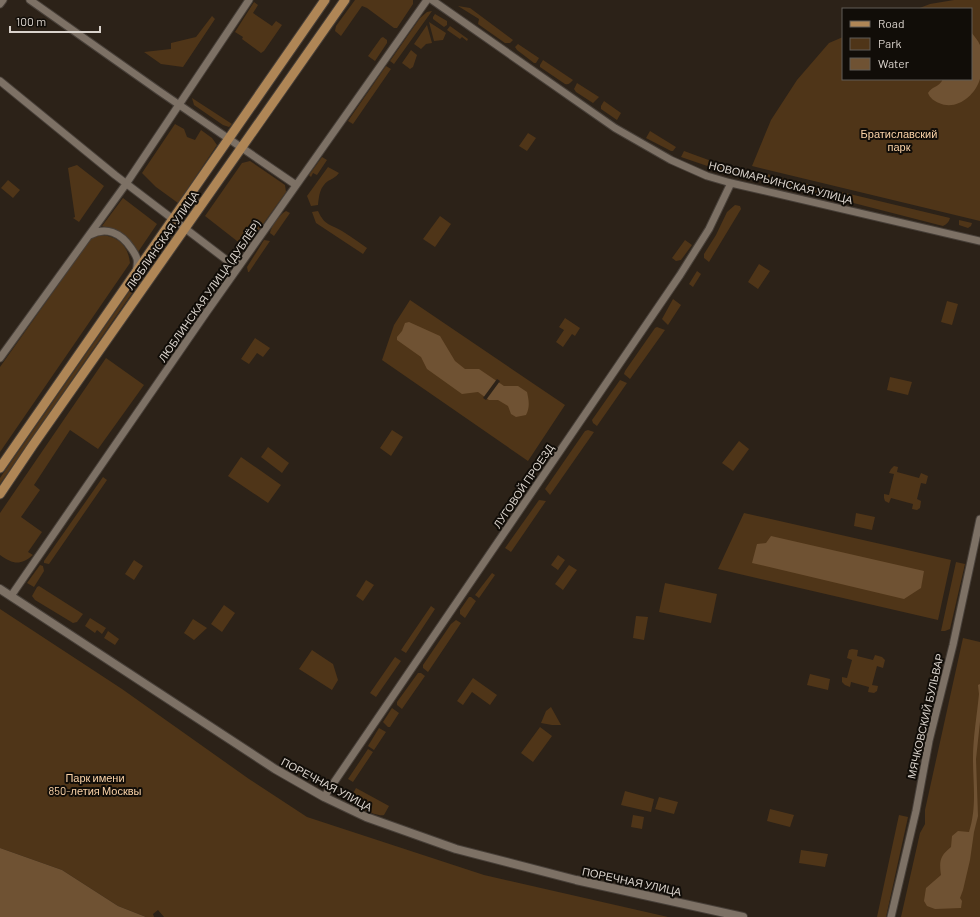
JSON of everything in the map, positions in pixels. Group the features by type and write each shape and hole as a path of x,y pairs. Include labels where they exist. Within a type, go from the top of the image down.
{"main road":[{"name":"ЛЮБЛИНСКАЯ УЛИЦА","path":"0,468 325,0"},
{"name":"ЛЮБЛИНСКАЯ УЛИЦА","path":"0,494 37,438 242,148 344,0"},
{"name":"ПОРЕЧНАЯ УЛИЦА","path":"0,589 275,769 324,797 366,817 456,849 583,882 743,917"}],"street":[{"path":"0,4 3,0"},
{"path":"30,0 296,185"},
{"path":"0,358 126,184 250,0"},
{"name":"ЛЮБЛИНСКАЯ УЛИЦА (ДУБЛЁР)","path":"11,596 237,268 427,0"},
{"name":"НОВОМАРЬИНСКАЯ УЛИЦА","path":"432,0 615,128 671,160 701,174 980,241"},
{"path":"0,81 126,184 237,268"},
{"name":"ЛУГОВОЙ ПРОЕЗД","path":"324,797 680,275 709,229 731,182"},
{"path":"88,236 97,231 104,230 117,234 127,242 137,258 138,264 134,275"},
{"name":"МЯЧКОВСКИЙ БУЛЬВАР","path":"891,917 916,811 930,741 953,645 980,519"}],"green space":[{"path":"355,0 413,0 413,4 397,28 394,28 362,6 341,36 335,31 336,26"},
{"name":"Братиславский парк","path":"954,0 980,0 980,221 752,166 771,120 797,80 829,43 842,37 842,80 972,80 972,8 920,8 930,4"},
{"path":"254,2 258,5 253,13 272,26 276,21 282,25 261,53 235,32"},
{"path":"458,6 470,8 513,40 510,43 505,43 478,24 479,19"},
{"path":"432,11 394,64 390,61 420,18 427,12"},
{"path":"435,14 447,21 447,25 444,27 433,19"},
{"path":"212,16 215,19 183,67 161,64 144,52 171,49 171,43 196,37"},
{"path":"429,22 446,33 443,40 434,41"},
{"path":"427,25 432,43 426,44 421,49 414,44"},
{"path":"450,26 468,39 467,41 462,37 460,39 447,30"},
{"path":"383,37 387,40 387,43 375,61 368,56"},
{"path":"518,44 539,58 536,63 517,50 515,47"},
{"path":"411,50 417,55 413,67 410,69 402,63"},
{"path":"543,60 573,80 568,84 565,84 540,67"},
{"path":"386,66 391,69 353,124 348,121"},
{"path":"577,83 599,97 593,103 576,92 574,89"},
{"path":"192,98 232,124 229,127 223,125 194,105"},
{"path":"604,101 621,113 617,120 601,109"},
{"path":"175,124 184,129 187,137 195,140 201,130 212,138 217,145 178,203 156,187 142,173"},
{"path":"650,131 676,147 673,151 671,151 646,138"},
{"path":"528,133 536,138 527,151 519,146"},
{"path":"684,151 725,166 722,171 681,157"},
{"path":"322,157 327,160 317,175 313,173 311,177 309,175"},
{"path":"250,161 285,185 286,192 246,248 205,216 242,163"},
{"path":"77,165 104,186 79,222 73,218 75,217 68,168"},
{"path":"328,167 339,173 323,186 319,195 318,205 311,206 307,196"},
{"path":"738,168 753,172 752,178 738,175 736,172"},
{"path":"758,172 950,218 948,223 943,226 756,178"},
{"path":"8,180 20,190 13,198 1,188"},
{"path":"123,198 157,224 138,252 131,242 123,235 102,226"},
{"path":"735,205 740,206 741,209 709,262 704,258 704,254 716,235 727,212"},
{"path":"286,211 290,213 274,236 270,233 272,227 279,217"},
{"path":"318,211 323,219 331,226 342,231 367,248 363,254 316,223 312,212"},
{"path":"440,216 451,224 435,247 423,239"},
{"path":"959,220 972,223 971,226 968,228 959,225"},
{"path":"100,235 112,237 121,243 127,251 130,263 0,452 0,367 92,237"},
{"path":"167,237 166,244 0,484 0,478"},
{"path":"264,240 270,241 248,272 247,267"},
{"path":"685,240 692,245 681,260 676,261 672,258"},
{"path":"759,264 770,271 758,289 748,282"},
{"path":"697,271 701,274 693,287 689,284"},
{"path":"673,299 681,305 668,325 662,319"},
{"path":"410,300 565,405 528,461 382,360 394,325"},
{"path":"947,301 958,304 952,325 941,322"},
{"path":"565,318 580,328 575,336 572,334 563,347 556,342 564,330 559,327"},
{"path":"657,327 665,330 630,379 624,374 625,371"},
{"path":"255,338 270,348 263,357 257,353 249,364 241,359"},
{"path":"106,358 144,385 98,449 70,430 34,485 40,490 21,517 42,532 28,552 33,555 24,561 13,562 0,555 0,513"},
{"path":"890,377 912,382 908,395 887,390"},
{"path":"620,380 627,383 597,426 592,420"},
{"path":"392,430 403,437 391,456 380,448"},
{"path":"588,430 594,432 550,495 545,489 585,431"},
{"path":"739,441 749,449 733,471 722,463"},
{"path":"268,447 289,463 282,473 261,457"},
{"path":"241,457 281,485 268,503 228,476"},
{"path":"894,466 898,467 897,472 919,478 921,473 928,476 926,484 921,483 917,499 921,501 920,508 917,510 912,509 913,504 891,498 889,503 885,501 884,494 889,495 894,474 889,473"},
{"path":"103,477 107,480 49,564 44,563 44,561"},
{"path":"539,500 546,501 511,552 505,548"},
{"path":"744,513 951,560 938,620 718,569"},
{"path":"856,513 875,517 872,530 854,526"},
{"path":"558,555 565,560 558,570 551,565"},
{"path":"134,560 143,566 134,580 125,574"},
{"path":"956,562 965,564 950,629 941,631"},
{"path":"40,565 43,566 44,571 34,587 27,583"},
{"path":"569,565 577,570 563,590 555,584"},
{"path":"492,573 495,575 479,598 475,595"},
{"path":"366,580 374,585 363,601 356,596"},
{"path":"665,583 717,594 711,623 659,612"},
{"path":"39,586 83,614 77,622 73,623 35,600 32,596"},
{"path":"469,597 476,601 465,618 460,614 460,610"},
{"path":"224,605 235,613 222,632 211,624"},
{"path":"431,606 435,609 406,653 401,650"},
{"name":"Парк имени 850-летия Москвы","path":"0,609 122,689 249,779 307,817 484,875 668,917 164,917 158,910 153,914 154,917 146,917 118,906 62,870 0,848"},
{"path":"636,616 648,617 644,640 633,638"},
{"path":"90,618 106,628 102,634 97,630 95,633 85,626"},
{"path":"193,619 207,628 194,640 184,633"},
{"path":"456,620 461,623 428,672 423,668 423,665 451,624"},
{"path":"108,631 119,639 115,645 104,638"},
{"path":"963,638 980,642 980,917 901,917 920,833 925,824 925,810"},
{"path":"312,650 333,664 338,680 332,690 299,669"},
{"path":"849,650 858,650 857,656 873,660 875,655 882,657 885,660 883,668 877,666 872,685 878,686 877,691 874,693 868,692 869,687 851,682 850,687 842,682 842,677 847,678 852,660 847,658"},
{"path":"395,657 401,661 376,697 370,693"},
{"path":"418,673 425,676 402,709 397,705 397,702"},
{"path":"810,674 830,679 828,690 807,685"},
{"path":"473,678 497,695 490,705 472,692 463,705 457,701"},
{"path":"551,707 561,725 541,723 546,711"},
{"path":"392,708 399,713 390,727 388,727 383,722"},
{"path":"540,727 552,736 533,762 521,753"},
{"path":"379,728 386,732 374,750 368,746"},
{"path":"368,749 373,752 353,782 348,779"},
{"path":"356,788 389,806 384,815 371,813 349,801"},
{"path":"625,791 654,799 651,812 621,805"},
{"path":"659,797 678,802 674,814 655,809"},
{"path":"770,809 794,815 790,827 767,821"},
{"path":"633,815 644,817 642,829 631,827"},
{"path":"899,815 908,817 886,917 877,917"},
{"path":"801,850 828,854 825,867 799,863"}],"water":[{"path":"972,33 980,45 980,79 978,85 964,100 952,105 945,105 931,98 928,93 942,80 972,80"},
{"path":"409,322 440,336 455,361 465,369 479,369 504,386 518,386 527,392 529,404 526,415 516,417 511,414 508,406 498,400 489,400 478,392 462,394 427,369 421,357 397,340 397,337 402,331 405,323"},
{"path":"771,536 924,571 921,588 904,599 752,563 757,544 766,543"},
{"path":"980,684 980,722 976,759 978,816 970,860 960,898 962,901 961,908 935,909 927,906 924,901 926,888 941,875 941,859 951,847 952,836 958,831 969,832 973,814 973,759 979,694 978,685"},
{"path":"0,848 62,870 118,906 146,917 0,917"}],"pier":[{"path":"497,379 500,381 486,400 483,398"}]}
